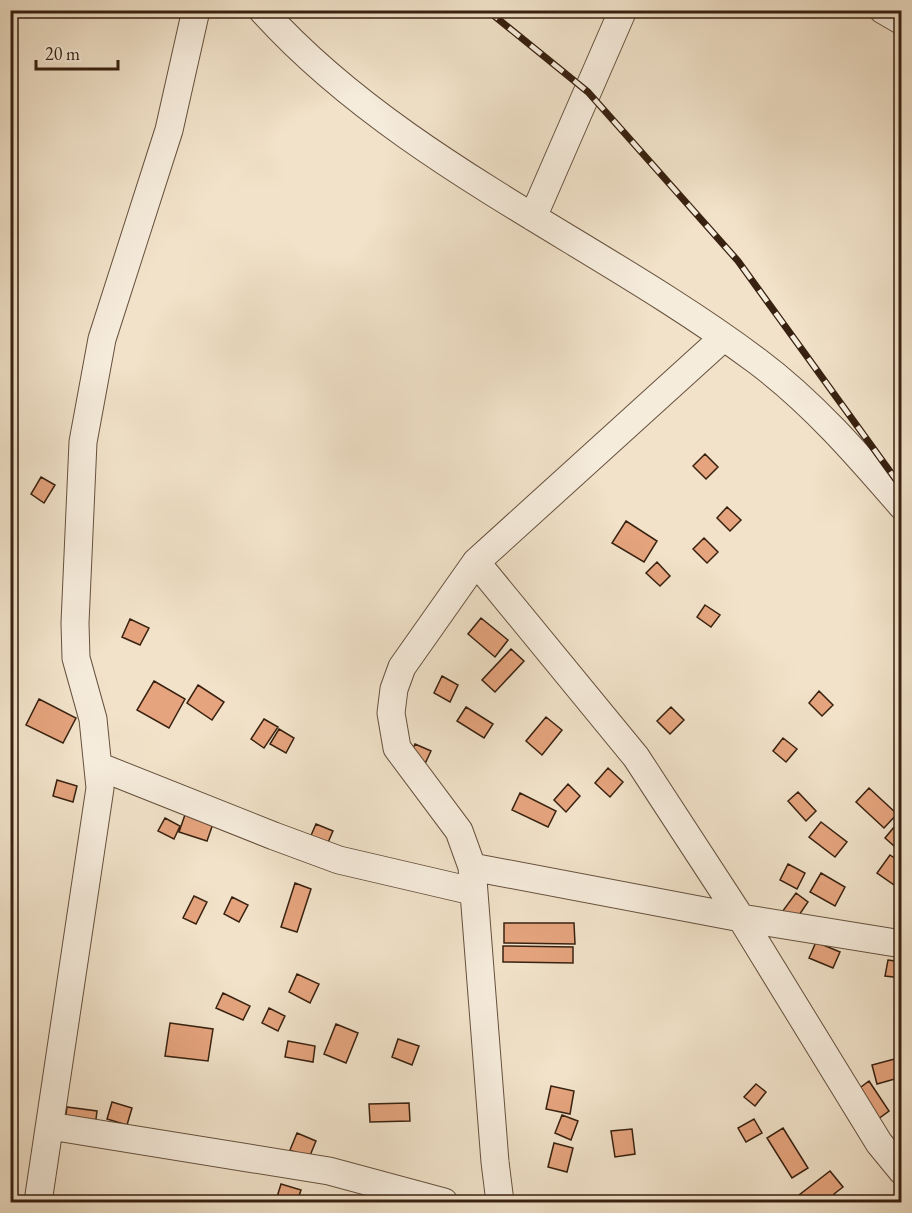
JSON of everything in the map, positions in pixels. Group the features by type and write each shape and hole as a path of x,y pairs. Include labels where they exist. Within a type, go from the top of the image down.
{"street":[{"path":"38,1203 100,788 93,719 76,658 75,622 83,442 102,339 168,130 196,10"},
{"path":"262,10 296,47 398,128 723,338 785,383 820,416 902,506"},
{"path":"533,217 623,10"},
{"path":"883,10 902,21"},
{"path":"500,1203 472,879 459,831 396,748 391,713 394,689 402,667 476,562 723,338"},
{"path":"476,562 636,757 741,918 879,1143 902,1171"},
{"path":"98,766 339,860 741,918 902,944"},
{"path":"50,1126 236,1154 329,1171 444,1203"}],"building":[{"path":"705,454 718,467 706,479 693,466"},
{"path":"41,477 55,485 44,503 31,494"},
{"path":"727,507 741,520 730,531 717,518"},
{"path":"626,521 657,541 644,562 612,543"},
{"path":"704,538 718,552 707,563 693,549"},
{"path":"657,562 670,576 660,586 646,573"},
{"path":"705,605 720,615 711,627 697,617"},
{"path":"481,618 508,640 495,657 468,634"},
{"path":"130,619 149,628 140,645 122,637"},
{"path":"511,649 524,661 495,692 482,680"},
{"path":"442,676 458,685 450,702 434,693"},
{"path":"154,681 185,699 169,728 137,710"},
{"path":"198,685 224,702 212,720 187,703"},
{"path":"819,691 833,705 822,716 809,703"},
{"path":"39,699 76,718 63,743 26,725"},
{"path":"466,707 493,724 484,738 457,721"},
{"path":"671,707 684,720 670,734 657,721"},
{"path":"546,717 562,730 542,755 526,741"},
{"path":"264,719 278,727 264,748 251,739"},
{"path":"279,729 294,738 286,753 270,744"},
{"path":"783,738 797,749 786,762 773,751"},
{"path":"415,744 431,751 423,768 408,760"},
{"path":"608,768 623,782 610,797 595,783"},
{"path":"57,780 77,786 73,802 53,796"},
{"path":"568,784 580,796 566,812 554,800"},
{"path":"869,788 897,814 884,828 856,802"},
{"path":"798,792 816,811 806,821 788,801"},
{"path":"520,793 556,811 548,827 512,810"},
{"path":"187,809 215,818 207,841 179,832"},
{"path":"165,818 180,826 174,839 158,831"},
{"path":"900,820 902,821 902,853 885,838"},
{"path":"821,822 847,842 835,857 809,837"},
{"path":"316,824 333,831 326,847 309,840"},
{"path":"890,855 902,863 902,881 897,887 877,873"},
{"path":"788,864 805,873 797,889 780,880"},
{"path":"821,873 845,887 835,906 810,892"},
{"path":"295,883 311,889 297,932 281,927"},
{"path":"796,893 808,902 795,921 782,912"},
{"path":"194,896 207,902 196,924 183,918"},
{"path":"232,897 248,905 239,922 224,914"},
{"path":"504,923 574,923 575,944 504,943"},
{"path":"816,942 840,952 833,968 809,958"},
{"path":"503,946 573,947 573,963 503,962"},
{"path":"888,960 902,962 902,978 885,976"},
{"path":"297,974 319,984 310,1003 289,992"},
{"path":"223,993 250,1006 243,1020 216,1008"},
{"path":"269,1008 285,1016 278,1031 262,1023"},
{"path":"170,1023 213,1029 208,1061 165,1056"},
{"path":"336,1024 358,1033 346,1063 324,1054"},
{"path":"398,1039 419,1046 412,1065 392,1057"},
{"path":"288,1041 315,1046 313,1062 285,1057"},
{"path":"902,1057 902,1077 877,1084 872,1065"},
{"path":"869,1081 889,1111 874,1122 853,1093"},
{"path":"756,1084 766,1092 755,1106 744,1097"},
{"path":"551,1086 574,1091 570,1114 546,1109"},
{"path":"112,1102 132,1108 127,1125 107,1119"},
{"path":"409,1103 410,1121 370,1122 369,1104"},
{"path":"67,1107 97,1111 95,1127 65,1121"},
{"path":"562,1115 578,1121 571,1140 555,1133"},
{"path":"754,1119 762,1133 746,1142 738,1128"},
{"path":"783,1128 808,1168 792,1178 767,1138"},
{"path":"632,1129 635,1154 615,1157 611,1131"},
{"path":"297,1133 316,1141 309,1158 290,1150"},
{"path":"554,1143 573,1148 567,1172 548,1167"},
{"path":"830,1171 843,1187 834,1194 841,1202 790,1202"},
{"path":"281,1184 301,1190 297,1202 277,1197"}],"railway":[{"path":"487,10 588,92 738,261 902,488"}]}
